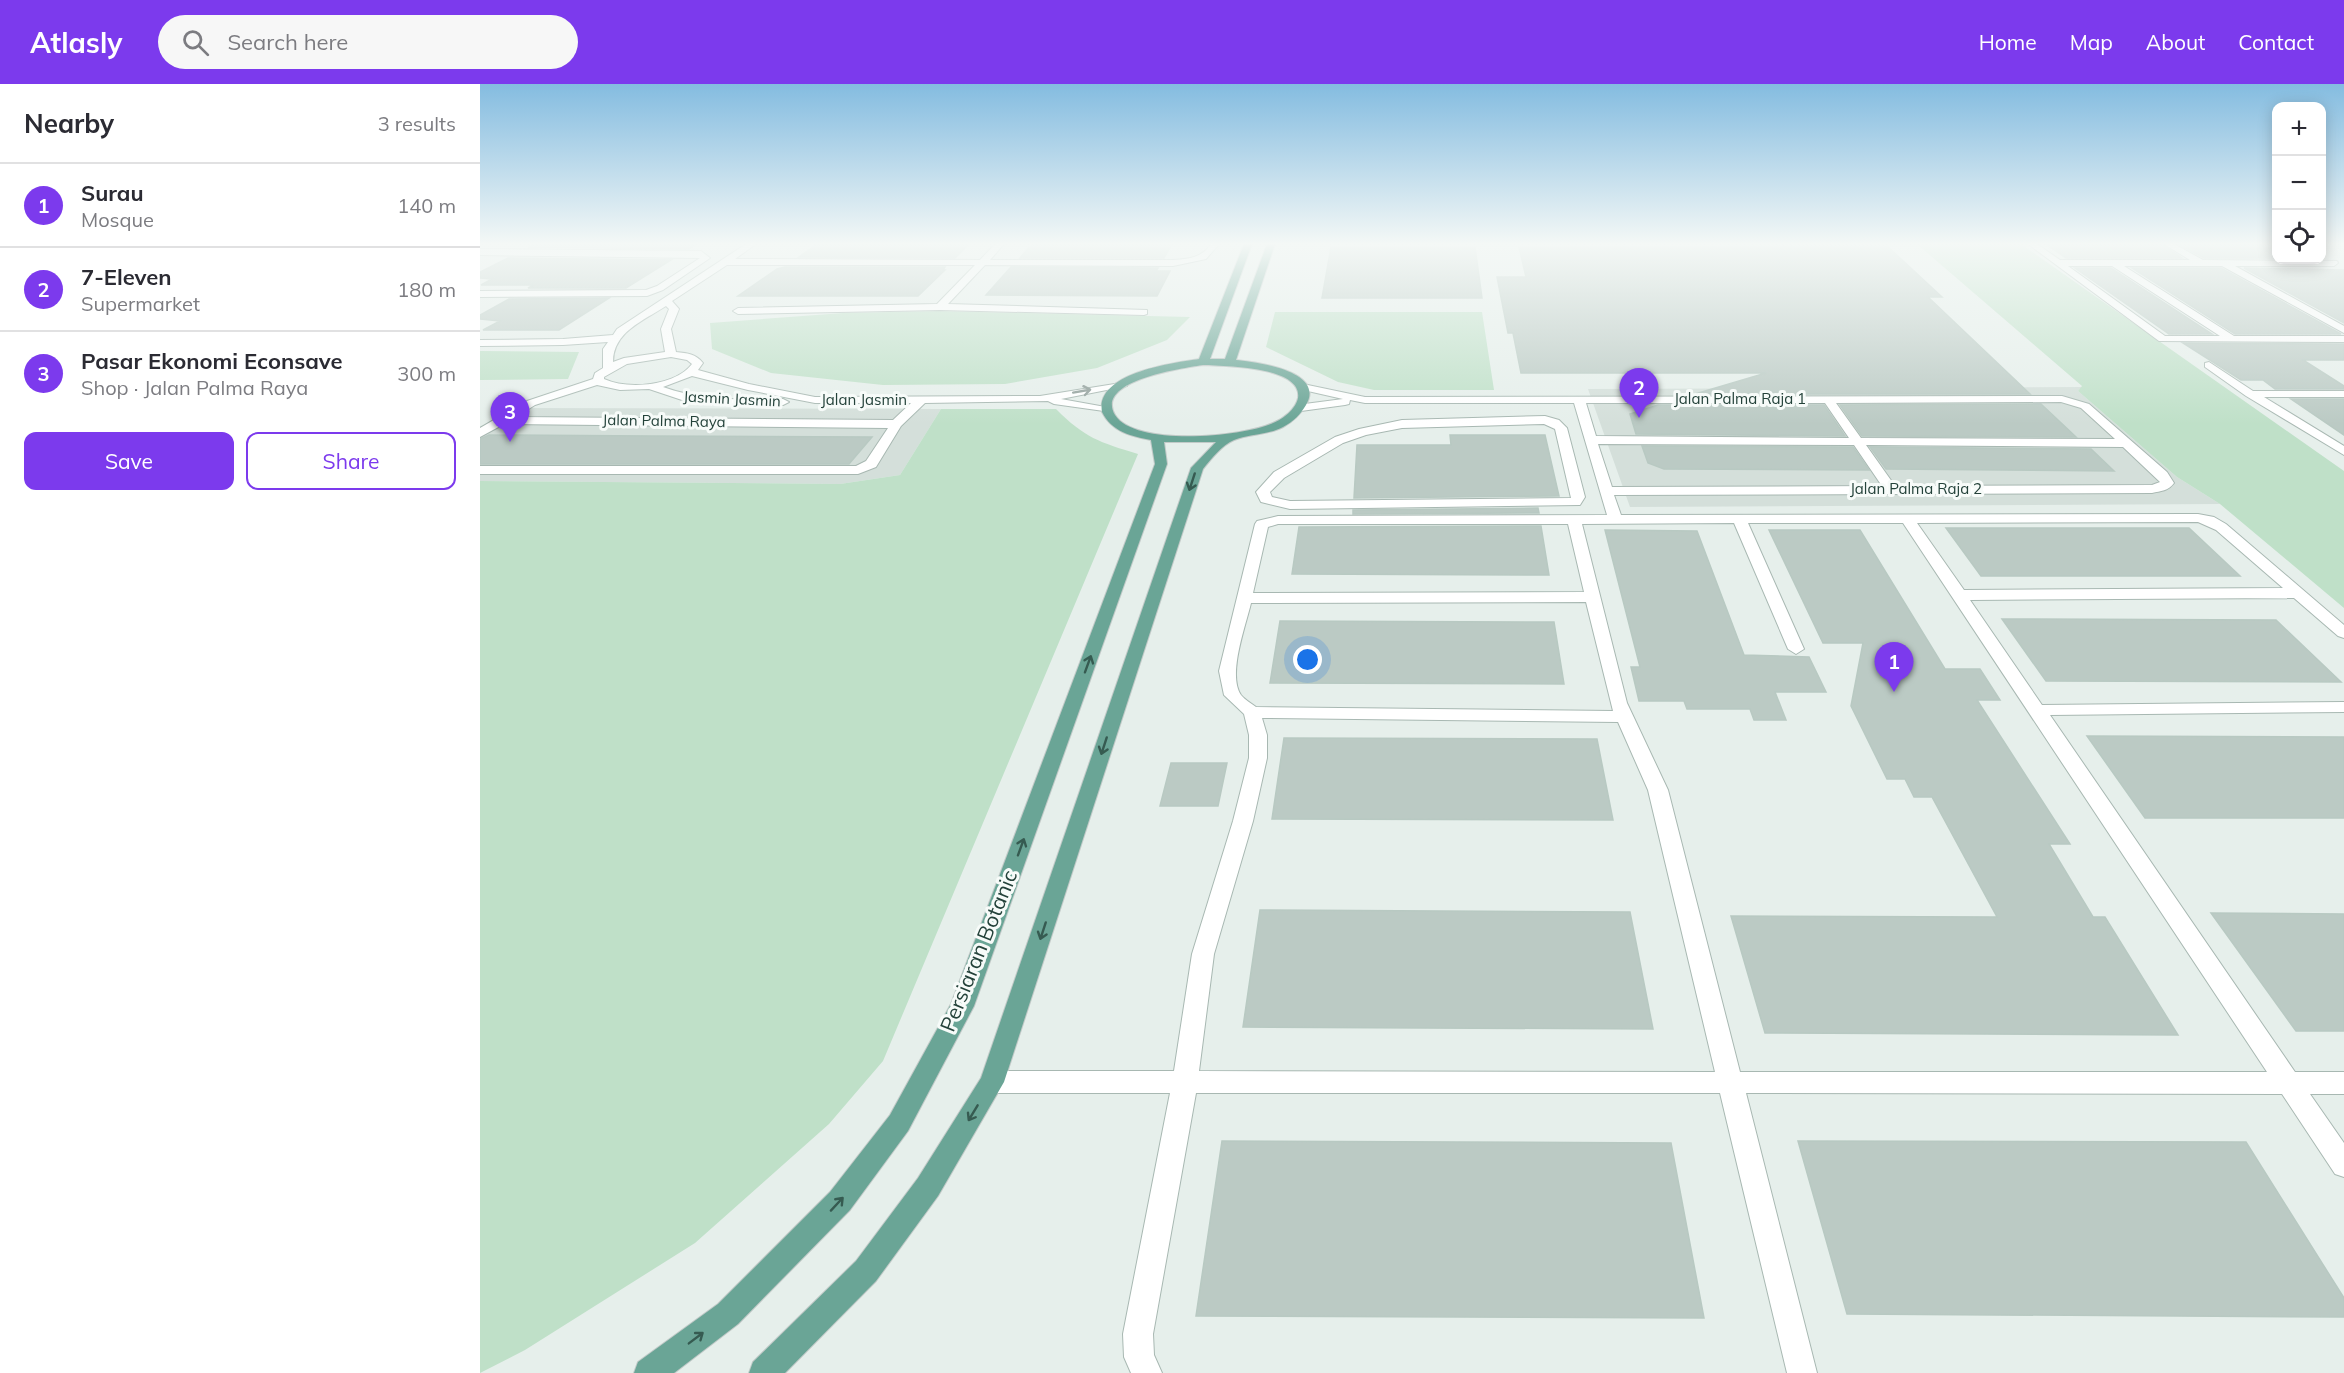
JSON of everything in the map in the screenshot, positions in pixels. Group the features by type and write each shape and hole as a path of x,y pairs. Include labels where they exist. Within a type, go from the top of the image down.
{"main road":[{"path":"1203,362 1225,304"},
{"path":"1230,362 1250,304"},
{"path":"1203,362 1230,362 1276,370 1293,378 1303,387 1305,397 1301,407 1291,417 1275,426 1229,438 1204,441 1157,438 1131,432 1114,422 1107,410 1107,401 1123,384 1158,370 1203,362"},
{"name":"Persiaran Botanic","path":"649,1373 728,1314 840,1201 904,1114 962,1006 1161,464 1157,438"},
{"path":"764,1373 866,1271 928,1187 992,1082 1197,468 1210,453 1229,438"}],"street":[{"path":"608,368 608,349 614,338 639,317 661,304"},
{"path":"670,304 674,309 666,329 671,354"},
{"path":"2114,304 2163,339 2344,339"},
{"path":"2178,304 2232,339"},
{"path":"2298,304 2344,330"},
{"path":"738,311 940,307 1144,312"},
{"path":"480,343 563,342 614,338"},
{"path":"671,354 695,359 698,363 691,372 651,386 616,388 604,386 597,381 599,375 608,368 640,357 671,354"},
{"path":"2209,365 2250,394 2344,451"},
{"name":"Jalan Jasmin","path":"691,372 815,400 1040,399 1123,384"},
{"path":"480,433 541,399 597,381"},
{"name":"Jasmin Jasmin","path":"651,386 670,395 703,400 768,402 815,400"},
{"name":"Jalan Palma Raja 1","path":"1303,387 1365,400 2062,399 2085,406 2127,444"},
{"path":"2250,394 2344,394"},
{"path":"1827,398 1890,488"},
{"name":"Jalan Jasmin","path":"1040,399 1107,410"},
{"path":"480,470 858,470 871,464 896,424 921,400"},
{"path":"1301,407 1365,400"},
{"path":"1579,400 1615,519"},
{"name":"Jalan Palma Raya","path":"502,420 896,424"},
{"path":"1545,420 1561,428 1567,453 1578,497 1575,502 1290,505 1266,499 1263,492 1280,474 1340,440 1363,432 1402,424 1545,420"},
{"path":"1567,453 1592,446 1858,441 2127,444"},
{"name":"Jalan Palma Raja 2","path":"1606,491 1890,488 2152,489 2162,487 2167,483 2127,444"},
{"path":"1907,518 2344,1165"},
{"path":"1625,717 1252,712 1234,700 1229,691 1227,671 1259,528 1267,522 2198,518 2209,520 2221,527 2344,633"},
{"path":"1574,519 1594,597 1611,679 1625,717 1658,790 1802,1373"},
{"path":"1740,519 1796,649"},
{"path":"1959,595 2298,593"},
{"path":"1243,598 1594,597"},
{"path":"2037,710 2344,707"},
{"path":"1147,1373 1139,1357 1138,1334 1185,1082 1203,954 1243,821 1258,758 1258,735 1252,712"},
{"path":"992,1082 2344,1083"}],"shaded area":[{"path":"2082,387 2078,391 2177,477 2220,504 1630,507 1588,389"},
{"path":"509,408 941,409 900,475 840,484 480,481 480,428"}],"green space":[{"path":"1987,304 2107,304 2344,471 2344,608 2220,504 2177,477 2078,391 2082,386"},
{"path":"939,311 1190,317 1167,340 1097,368 1005,384 883,385 771,373 712,349 710,323 843,313"},
{"path":"1275,312 1482,312 1494,390 1374,390 1338,382 1266,347"},
{"path":"480,351 579,352 568,379 480,380"},
{"path":"941,409 1056,409 1076,427 1093,438 1138,454 883,1061 829,1124 695,1243 525,1350 480,1373 480,481 840,484 900,475"}],"building":[{"path":"500,304 599,304 559,330 483,330 500,321 480,319 480,315"},
{"path":"1502,304 1936,304 2030,394 1695,394 1766,373 1521,373 1513,333 1508,333"},
{"path":"2126,304 2166,304 2212,334 2169,334"},
{"path":"2188,304 2287,304 2341,334 2235,334"},
{"path":"2310,304 2344,304 2344,323"},
{"path":"2183,343 2344,344 2344,360 2303,360 2344,386 2344,389 2275,389 2263,380 2241,380"},
{"path":"2291,399 2344,399 2344,435"},
{"path":"2041,404 2076,437 1862,436 1840,405"},
{"path":"1658,405 1824,405 1845,436 1636,434 1630,414"},
{"path":"489,435 872,437 849,464 480,464 480,439"},
{"path":"1450,435 1545,435 1559,496 1354,498 1357,445 1451,445"},
{"path":"1642,446 1853,447 1869,470 1664,469 1648,463"},
{"path":"1870,447 2091,449 2114,471 1886,469"},
{"path":"1538,508 1539,513 1353,514 1353,510"},
{"path":"1541,526 1549,575 1292,574 1299,527"},
{"path":"1946,528 2189,528 2240,576 1981,576"},
{"path":"1605,530 1697,531 1744,655 1809,657 1826,692 1775,692 1786,720 1754,720 1750,709 1687,709 1684,701 1639,701 1631,667 1640,667"},
{"path":"1769,530 1860,530 1945,669 1980,669 2000,700 1977,700 2070,844 2049,844 2093,917 2105,917 2178,1035 1765,1033 1731,916 1997,917 1932,797 1914,797 1905,779 1887,779 1851,706 1863,643 1823,643"},
{"path":"2002,619 2276,620 2341,682 2046,681"},
{"path":"1280,621 1554,622 1564,684 1270,683"},
{"path":"2087,736 2344,737 2344,818 2145,818"},
{"path":"1284,738 1597,739 1613,820 1272,819"},
{"path":"1171,763 1227,763 1218,806 1160,806"},
{"path":"1260,910 1630,912 1653,1029 1243,1027"},
{"path":"2211,913 2344,914 2344,1031 2296,1031"},
{"path":"1222,1141 1671,1143 1704,1318 1196,1316"},
{"path":"1798,1141 2246,1142 2344,1298 2344,1317 1847,1314"}],"place":[{"name":"7-Eleven","path":"1639,418"},
{"name":"Pasar Ekonomi Econsave","path":"510,442"},
{"name":"Surau","path":"1894,692"}]}
